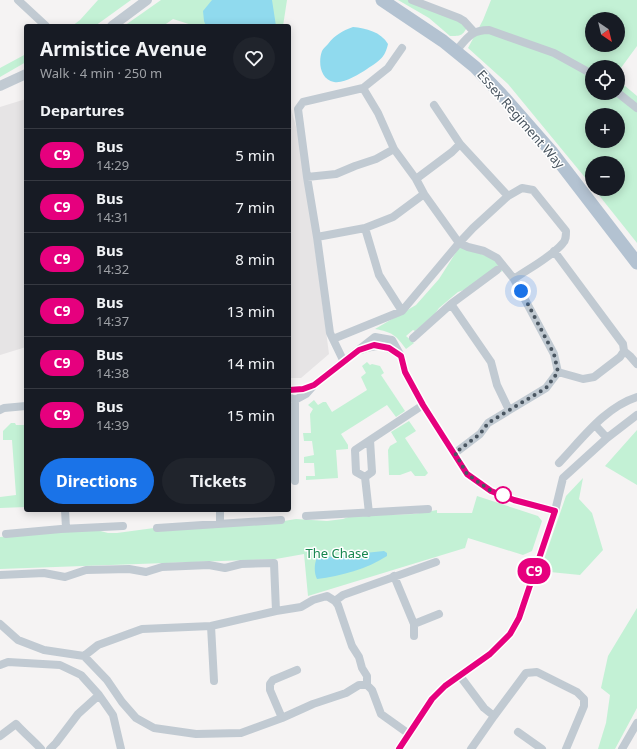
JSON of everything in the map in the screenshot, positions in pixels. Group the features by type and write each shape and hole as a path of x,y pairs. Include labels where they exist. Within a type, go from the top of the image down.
{"main road":[{"name":"Essex Regiment Way","path":"382,0 429,30 456,51 501,94 551,151 637,263"}],"street":[{"path":"18,0 44,24"},
{"path":"115,24 148,0"},
{"path":"412,0 459,18 464,21 474,32"},
{"path":"456,51 474,32 489,30 554,53 585,70"},
{"path":"344,362 330,333 298,108 303,102 363,88 388,68 402,48"},
{"path":"0,86 24,75"},
{"path":"363,88 378,113 394,148 416,179 424,194 459,243 484,251 497,258 514,279 554,354 558,372 546,388 488,423 480,434 455,453"},
{"path":"625,99 637,108"},
{"path":"434,106 460,144 508,196"},
{"path":"416,179 452,152 460,144"},
{"path":"307,177 336,174 376,159 394,148"},
{"path":"333,339 402,310 459,243 508,196 522,188 533,190 566,231 566,237 563,243 554,252 514,279"},
{"path":"317,237 365,228 393,217 424,194"},
{"path":"365,228 379,275 402,310"},
{"path":"554,252 623,344 624,351 620,357 594,377 583,379 558,372"},
{"path":"413,338 451,304 497,270"},
{"path":"451,304 491,362 497,385 509,410"},
{"path":"295,481 292,399 306,394 314,385 375,336 392,340 401,356 405,372 423,405 467,474 491,491 514,500 555,511"},
{"path":"624,351 637,364"},
{"path":"291,390 303,389 314,385"},
{"path":"559,463 595,425 618,405 637,397"},
{"path":"365,477 356,472 354,450 423,405"},
{"path":"0,410 4,408 24,406"},
{"path":"399,749 432,699 445,686 490,654 510,634 519,618 555,511 563,478 607,438 637,415"},
{"path":"595,425 607,438"},
{"path":"365,477 372,472 370,440"},
{"path":"365,477 369,513"},
{"path":"306,516 428,509"},
{"path":"65,512 66,528"},
{"path":"220,512 220,523"},
{"path":"157,528 281,520"},
{"path":"6,534 66,528 123,526"},
{"path":"335,601 343,595 436,562"},
{"path":"0,575 44,573 64,577 86,570 129,568 146,572 162,567 209,565 225,568 241,564 274,563 276,611"},
{"path":"394,576 414,624 414,636"},
{"path":"84,656 98,644 142,629 211,626 276,611 301,607 313,600 327,596 335,601 342,613 352,646 359,657 362,668 367,676 367,685 372,690 381,714 409,734"},
{"path":"414,624 439,614"},
{"path":"0,624 18,640 44,650 84,656 107,680 122,702 136,718 154,728 196,734 241,733 282,718 313,704 346,693 359,685 367,685"},
{"path":"211,626 214,681"},
{"path":"0,665 8,662 60,665 81,675 114,715 121,749"},
{"path":"282,718 270,690 270,684 273,680 297,670"},
{"path":"471,749 526,673 537,672 577,692 584,699 584,706 566,749"},
{"path":"460,676 484,708 494,716"},
{"path":"50,749 78,714 99,695"},
{"path":"622,749 637,723"},
{"path":"0,736 16,724 41,749"},
{"path":"518,732 542,749"}],"shaded area":[{"path":"24,100 24,348 0,355 0,107"},
{"path":"291,108 302,149 329,354 301,378 291,378"}],"green space":[{"path":"98,0 131,0 98,24 75,24"},
{"path":"161,0 287,0 283,24 189,24 173,19 166,24 127,24"},
{"path":"398,0 415,0 468,25 461,35 450,36 429,18"},
{"path":"491,0 637,0 637,46 625,62 625,60 585,60 585,100 625,100 625,86 637,96 637,243 600,196 625,196 625,156 585,156 585,178 508,84 468,48 483,20"},
{"path":"24,55 24,63 0,77 0,68"},
{"path":"460,246 494,259 504,269 501,272 497,266 467,289 458,292 439,308 434,315 415,331 413,330 406,336 414,343 406,349 393,335 386,331 375,329 416,305 439,279"},
{"path":"367,362 370,365 380,366 384,373 381,375 405,411 396,417 387,405 341,434 348,445 348,449 336,450 338,478 306,480 306,476 315,476 314,463 304,463 304,457 314,455 312,441 304,441 303,433 311,433 310,414 313,409 308,405 314,400 318,405 326,402 332,412 367,390 361,377 366,373 362,366"},
{"path":"409,421 416,431 405,438 428,473 425,476 415,476 411,471 400,475 389,475 388,450 390,446 397,442 391,432"},
{"path":"11,423 15,423 16,425 24,425 24,507 0,508 0,497 16,495 12,440 3,440 3,431"},
{"path":"637,430 637,485 605,466"},
{"path":"583,478 579,499 592,513 603,550 580,575 540,571 566,496"},
{"name":"The Chase","path":"477,496 538,516 542,521 532,551 523,555 468,538 465,548 308,596 304,554 276,559 0,569 0,537 93,529 108,533 117,533 154,528 278,522 296,519 327,521 343,519 351,516 414,514 437,510 437,513 472,513"},
{"path":"637,608 637,708 615,749 598,749 606,723 610,695 601,688 608,656"}],"water":[{"path":"212,0 272,0 276,24 205,24 203,11"},
{"path":"353,27 363,28 381,36 388,44 385,53 375,64 360,73 342,82 334,82 329,80 321,70 320,60 322,51 336,36"},
{"path":"384,551 387,553 387,556 371,565 326,578 317,579 316,577 315,566 317,558"}],"bus line":[{"name":"C9","path":"291,390 303,389 314,385 359,350 374,345 389,348 401,356 405,372 409,380 423,405 467,474 491,491 514,500 555,511 519,618 510,634 490,654 445,686 432,699 399,749"}],"route":[{"path":"503,495 491,491 467,474 455,453 480,434 488,423 546,388 558,372 554,354 521,291"}]}
